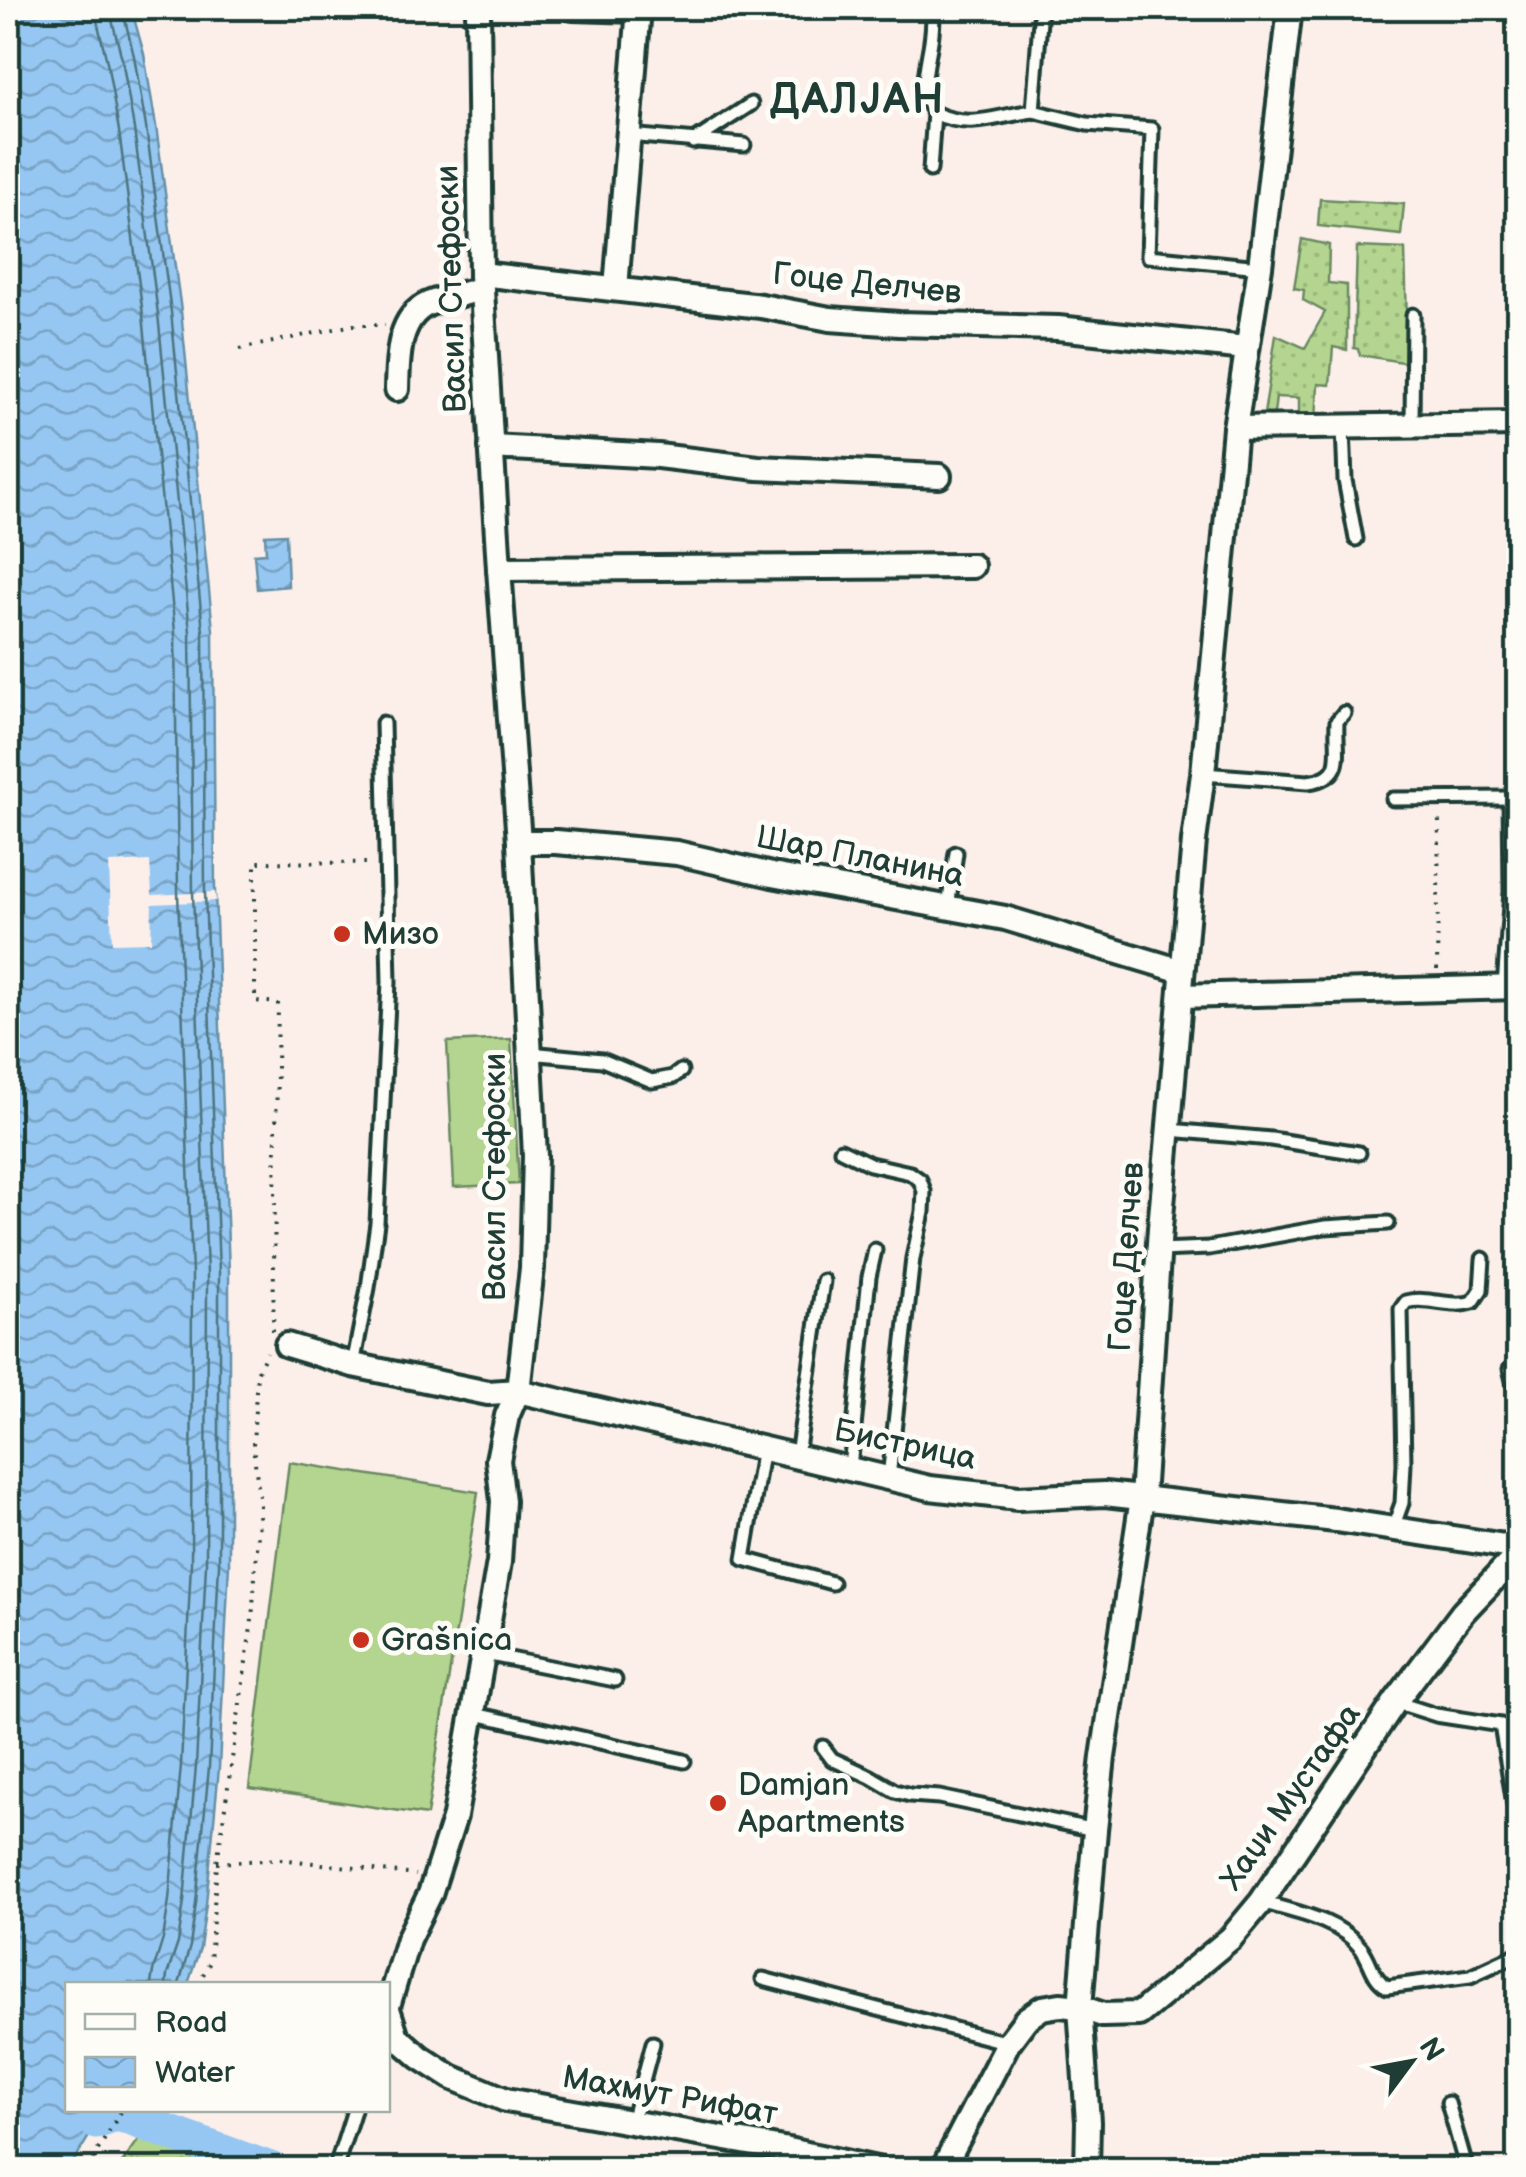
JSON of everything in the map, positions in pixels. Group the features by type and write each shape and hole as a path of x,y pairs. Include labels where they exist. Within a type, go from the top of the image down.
{"street":[{"name":"Васил Стефоски","path":"390,2001 408,1940 430,1894 456,1816 500,1547 504,1501 498,1460 507,1416 518,1391 532,1268 535,1156 519,842 482,282 478,8"},
{"path":"573,8 639,9 616,288"},
{"name":"Гоце Делчев","path":"1087,2170 1088,2122 1080,2007 1095,1830 1142,1498 1182,971 1235,428 1260,266 1290,8"},
{"name":"Гоце Делчев","path":"482,282 616,288 899,324 1058,328 1246,348"},
{"path":"397,389 405,326 424,305 482,282"},
{"path":"1235,428 1518,424"},
{"path":"491,447 658,456 758,468 939,476"},
{"path":"499,569 972,566"},
{"name":"Шар Планина","path":"519,842 676,853 772,876 1005,918 1182,971"},
{"path":"1181,996 1511,987"},
{"name":"Бистрица","path":"287,1346 488,1393 518,1391 930,1488 1018,1498 1105,1494 1336,1520 1518,1551"},
{"name":"Хаџи Мустафа","path":"1080,2007 1102,2015 1139,2014 1231,1938 1261,1902 1396,1702 1463,1612 1518,1551"},
{"path":"942,2170 1008,2042 1026,2019 1042,2008 1060,2004 1080,2007"},
{"name":"Васил Стефоски","path":"390,2014 398,2036 451,2077"},
{"name":"Махмут Рифат","path":"451,2077 506,2100 880,2170"}],"lane":[{"path":"933,8 925,75 926,104 934,114 967,123 1033,112 1087,124 1152,128 1148,256 1260,266"},
{"path":"1033,112 1041,8"},
{"path":"693,142 750,104"},
{"path":"930,170 934,114"},
{"path":"628,136 744,145"},
{"path":"1412,425 1413,316"},
{"path":"1343,426 1345,480 1356,539"},
{"path":"1204,774 1324,780 1333,774 1336,764 1337,721 1344,713"},
{"path":"354,1364 376,1223 389,982 383,723"},
{"path":"1394,800 1514,798 1511,987"},
{"path":"948,906 956,853"},
{"path":"530,1053 602,1060 652,1080 673,1077 681,1071"},
{"path":"1170,1130 1271,1139 1359,1153"},
{"path":"841,1150 870,1164 910,1173 920,1180 924,1191 912,1258 890,1478"},
{"path":"1159,1250 1209,1248 1324,1227 1388,1223"},
{"path":"850,1468 875,1250"},
{"path":"1393,1528 1402,1503 1404,1464 1401,1309 1406,1302 1415,1300 1461,1306 1473,1302 1481,1290 1484,1259"},
{"path":"797,1456 824,1281"},
{"path":"1510,1369 1518,1399"},
{"path":"762,1448 744,1559 832,1582"},
{"path":"484,1654 615,1680"},
{"path":"1396,1702 1436,1715 1501,1725 1514,1804"},
{"path":"475,1714 684,1761"},
{"path":"823,1747 832,1759 895,1791 1095,1830"},
{"path":"1261,1902 1318,1920 1346,1934 1362,1950 1376,1980 1387,1987 1470,1976 1518,1954"},
{"path":"763,1979 1008,2042"},
{"path":"632,2122 653,2043"},
{"path":"1448,2103 1466,2170"},
{"path":"335,2170 353,2112"}],"path":[{"path":"240,349 353,324 405,326"},
{"path":"1436,989 1440,799"},
{"path":"199,1982 210,1962 218,1863 252,1620 260,1505 254,1446 257,1373 273,1339 278,1004 255,1001 255,862 386,862"},
{"path":"218,1863 280,1860 436,1878"},
{"path":"92,2170 95,2155 120,2112"}],"green space":[{"path":"1320,199 1404,204 1401,235 1318,226"},
{"path":"1302,239 1329,245 1328,283 1347,285 1347,350 1333,347 1330,385 1318,384 1316,421 1299,420 1299,398 1276,397 1273,422 1263,421 1276,335 1305,348 1325,312 1303,300 1304,290 1294,288"},
{"path":"1357,247 1405,249 1408,363 1360,355 1354,348"},
{"path":"511,1039 519,1184 454,1187 447,1042"},
{"name":"Grašnica","path":"289,1462 478,1492 427,1815 249,1788"},
{"path":"144,2132 239,2169 118,2169"}],"water":[{"path":"8,8 130,8 144,54 181,311 213,630 215,892 229,1273 229,1564 219,1768 200,1948 189,1982 65,1982 65,2112 104,2112 69,2169 8,2170"},
{"path":"286,534 288,586 257,589 254,554 266,553 265,535"}],"pier":[{"path":"150,861 152,895 215,892 216,901 152,904 151,942 112,943 109,863"}],"waterway":[{"path":"96,2122 118,2114 273,2170"}],"place":[{"name":"Мизо","path":"342,934"},
{"name":"Grašnica","path":"361,1640"},
{"name":"Damjan Apartments","path":"718,1803"}],"district":[{"name":"ДАЛЈАН","path":"858,100"}]}
